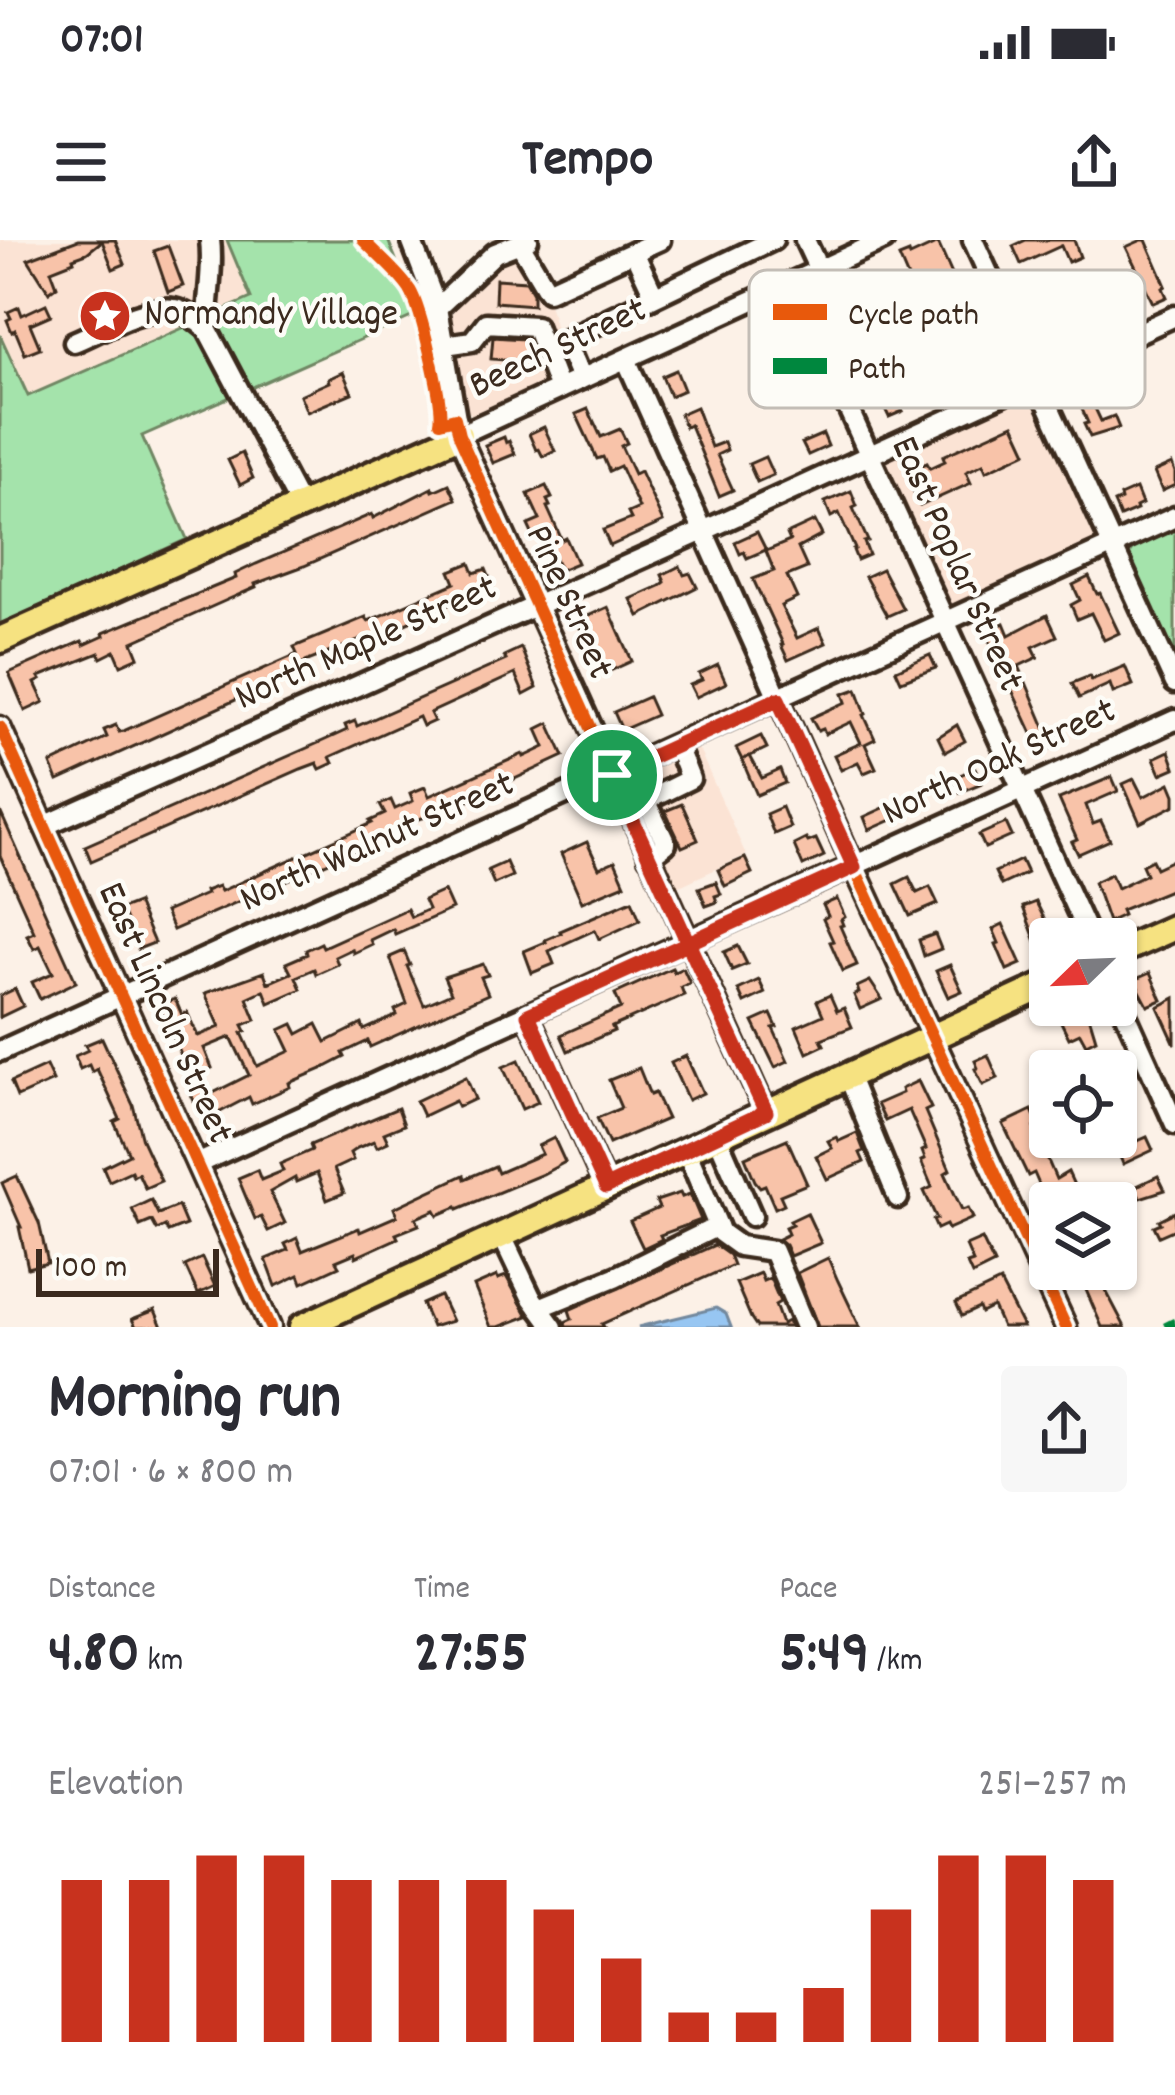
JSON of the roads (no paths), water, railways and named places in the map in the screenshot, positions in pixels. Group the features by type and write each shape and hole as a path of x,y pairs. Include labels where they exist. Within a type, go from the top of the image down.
{"main road":[{"name":"Beech Street","path":"0,640 459,435"},
{"path":"1137,944 1175,927"},
{"path":"302,1327 1029,993"}],"street":[{"path":"210,240 207,328 300,505"},
{"name":"Pine Street","path":"411,240 437,308 459,435 612,775 636,806 649,857 766,1112"},
{"path":"437,308 480,265 524,242 548,292 660,240"},
{"path":"544,348 773,240"},
{"path":"806,240 819,270"},
{"name":"Beech Street","path":"819,270 884,240"},
{"path":"974,240 987,270"},
{"path":"634,252 654,295"},
{"path":"74,342 166,308 209,280"},
{"name":"Beech Street","path":"459,435 749,302"},
{"path":"166,308 182,311 207,328"},
{"name":"North Maple Street","path":"1145,330 1175,316"},
{"path":"445,345 472,341 486,323 535,326 559,389"},
{"path":"570,337 570,353 581,379"},
{"path":"626,358 1066,1327"},
{"name":"East Poplar Street","path":"848,408 1080,918"},
{"name":"North Maple Street","path":"44,826 972,408"},
{"path":"1049,408 1175,683"},
{"name":"North Walnut Street","path":"0,1051 1175,518"},
{"name":"North Oak Street","path":"197,1164 1175,720"},
{"name":"East Lincoln Street","path":"0,727 270,1327"},
{"path":"636,806 691,779 676,746"},
{"path":"528,1015 606,1187"},
{"path":"1131,1026 1175,1124"},
{"path":"848,1076 898,1198"},
{"path":"717,1136 752,1216"},
{"path":"686,1150 721,1233 739,1246 773,1251 805,1327"},
{"path":"539,1309 718,1226"},
{"path":"501,1234 531,1297 553,1327"}],"water":[{"path":"716,1308 726,1314 731,1327 638,1327"}],"place":[{"name":"Normandy Village","path":"105,316"}]}
